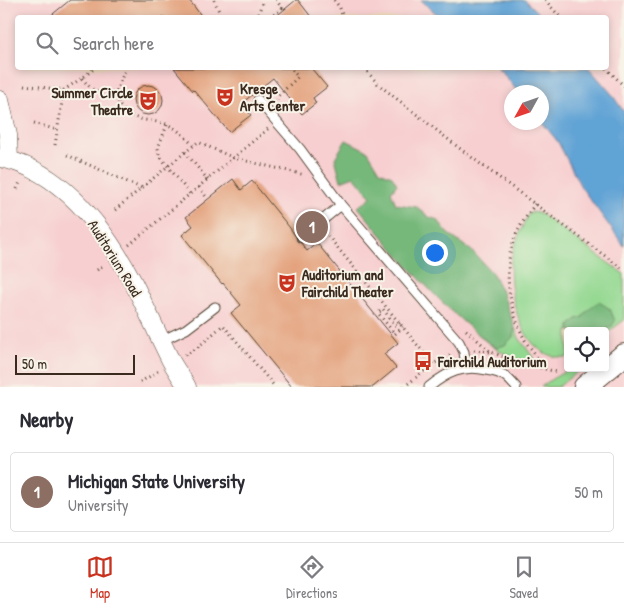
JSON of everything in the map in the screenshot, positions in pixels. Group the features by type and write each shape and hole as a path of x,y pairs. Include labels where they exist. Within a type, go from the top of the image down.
{"street":[{"name":"Auditorium Road","path":"0,100 8,134 5,159 27,166 49,179 68,193 100,229 136,288 161,341 187,387"},
{"path":"584,387 624,355"}],"lane":[{"path":"258,100 300,149 341,205 459,342 464,352 466,367"},
{"path":"302,237 341,205"},
{"path":"161,341 186,329 215,307"},
{"path":"429,387 441,377 466,367 495,372 505,376 516,387"}],"path":[{"path":"214,0 221,15"},
{"path":"258,15 263,0"},
{"path":"274,15 282,8 276,0"},
{"path":"334,0 342,15"},
{"path":"545,0 558,15"},
{"path":"24,84 64,90 92,70"},
{"path":"125,70 116,91 120,105 129,116 167,125 181,133 193,145"},
{"path":"97,270 282,117 276,108 278,96 298,77 292,70"},
{"path":"366,70 378,84 463,151 624,270"},
{"path":"608,70 624,86"},
{"path":"82,78 95,92 116,91"},
{"path":"56,145 64,90"},
{"path":"34,123 57,130"},
{"path":"167,125 158,148 159,155 191,194"},
{"path":"115,210 198,142 234,158 322,179"},
{"path":"185,152 208,180"},
{"path":"67,155 141,188"},
{"path":"199,187 207,198"},
{"path":"535,204 514,238 509,261 508,285 514,312 524,339 542,368"},
{"path":"328,236 433,364"},
{"path":"400,323 396,326 382,309 378,313 395,334 403,328"},
{"path":"197,348 223,325 275,387"},
{"path":"464,328 491,352 520,363 557,372"}],"shaded area":[{"path":"0,0 624,0 624,387 0,387"}],"green space":[{"path":"346,140 368,151 380,171 392,176 397,184 391,192 396,204 417,207 429,217 438,220 447,233 472,251 493,274 503,294 515,328 513,337 505,345 496,348 458,317 406,264 358,207 371,197 354,176 341,181 335,158"},
{"path":"529,213 539,213 624,274 624,320 609,332 609,328 613,325 610,309 599,303 588,310 583,317 577,319 571,327 564,327 564,357 552,356 539,349 529,338 515,307 510,274 511,260 518,236"},
{"path":"599,302 610,309 615,321 612,326 609,328 570,327 570,325 583,317"},
{"path":"515,328 519,338 533,357 533,363 506,354 494,347 482,338 496,348 509,341"},
{"path":"564,372 577,372 558,387 541,387"}],"water":[{"path":"421,0 525,0 540,15 438,15"},
{"path":"500,70 591,70 611,93 624,112 624,246 581,187 558,142 548,130 549,85 512,85"}],"building":[{"path":"70,0 189,0 201,15 52,15"},
{"path":"298,0 310,15 278,15"},
{"name":"Kresge Arts Center","path":"176,70 313,70 327,87 313,98 316,103 302,114 273,78 242,103 251,115 229,132"},
{"name":"Summer Circle Theatre","path":"148,85 158,90 163,100 158,110 148,115 138,110 133,100 138,90"},
{"name":"Auditorium and Fairchild Theater","path":"233,179 241,190 252,181 290,228 297,241 307,251 317,243 398,343 384,354 396,368 373,387 292,387 231,313 241,305 182,235 193,226 186,217"}],"place":[{"name":"Kresge Arts Center","path":"225,97"},
{"name":"Summer Circle Theatre","path":"148,101"},
{"name":"Michigan State University","path":"312,227"},
{"name":"Auditorium and Fairchild Theater","path":"287,283"},
{"name":"Fairchild Auditorium","path":"423,361"}]}
